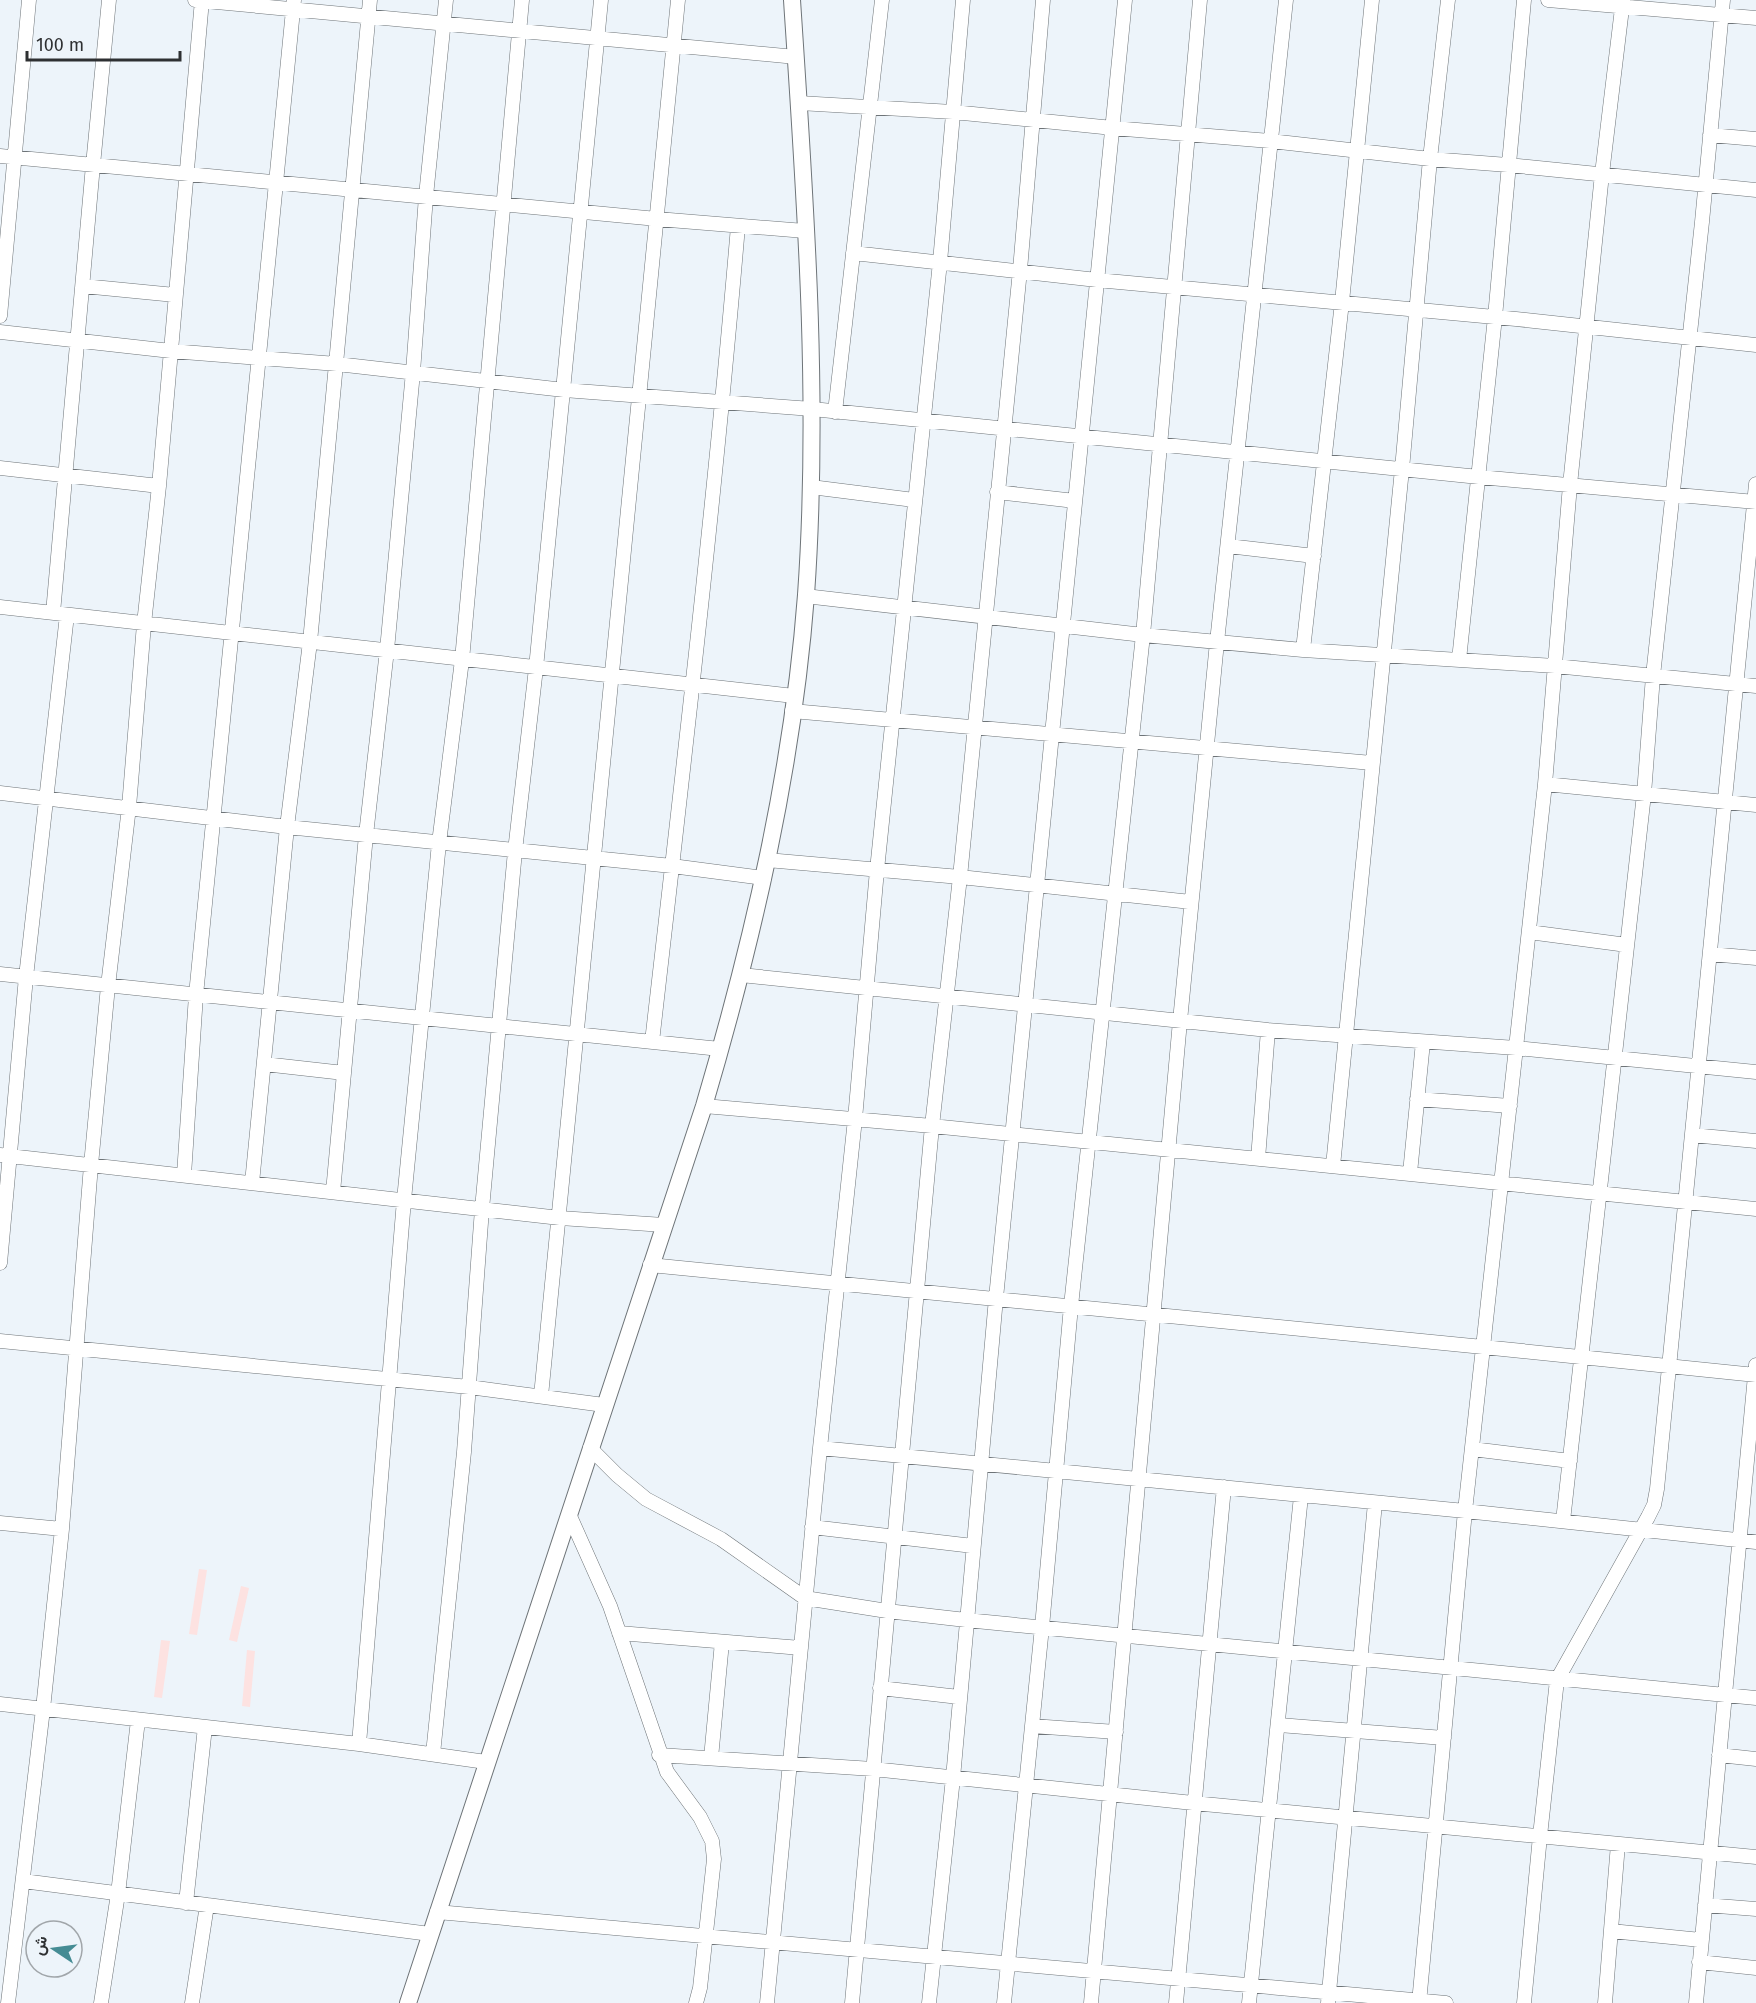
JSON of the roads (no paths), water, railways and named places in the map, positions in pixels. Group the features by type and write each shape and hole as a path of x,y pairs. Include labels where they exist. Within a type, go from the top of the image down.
{"main road":[{"path":"408,2003 704,1106 741,975 764,878 793,704 806,596 811,487 812,409 799,103 792,0"}],"street":[{"path":"0,316 7,157 29,0"},
{"path":"0,1263 5,1156 47,797 67,475 109,0"},
{"path":"8,2003 5,1982 23,1881 62,1529 91,1165 108,986 129,807 144,624 188,174 200,0 293,5 369,16 796,57"},
{"path":"252,1183 287,827 310,642 370,0"},
{"path":"333,1192 366,835 387,650 413,372 426,196 446,0"},
{"path":"358,1744 404,1200 439,843 462,660 522,0"},
{"path":"434,1754 469,1387 482,1209 515,851 536,668 601,0"},
{"path":"541,1396 678,0"},
{"path":"835,412 882,0"},
{"path":"767,2003 963,0"},
{"path":"852,2003 945,997 960,877 1020,270 1043,0"},
{"path":"929,2003 953,1778 996,1298 1125,0"},
{"path":"1004,2003 1042,1627 1071,1306 1143,636 1200,0"},
{"path":"1091,2003 1191,902 1286,0"},
{"path":"1303,650 1342,302 1372,0"},
{"path":"1333,1166 1402,469 1430,159 1448,0"},
{"path":"1459,660 1495,317 1524,0"},
{"path":"1548,0 1622,3 1756,18"},
{"path":"1563,1521 1644,794 1653,676 1723,0"},
{"path":"1419,2002 1465,1511 1545,784 1570,485 1622,3"},
{"path":"184,1175 196,995 293,5"},
{"path":"799,103 871,106 1033,119 1756,190"},
{"path":"1710,135 1756,139"},
{"path":"7,157 805,231"},
{"path":"652,1042 694,685 723,403 738,226"},
{"path":"853,254 1756,345"},
{"path":"83,286 175,295"},
{"path":"0,332 171,351 337,364 564,390 812,409 1160,446 1755,502"},
{"path":"0,468 159,486"},
{"path":"1524,2003 1557,1680 1654,1505 1657,1489 1756,484"},
{"path":"811,487 914,500"},
{"path":"997,492 1075,501"},
{"path":"1228,546 1314,556"},
{"path":"806,596 1143,636 1303,650 1555,666 1756,686"},
{"path":"0,607 694,685 892,721 1372,763"},
{"path":"1545,784 1756,805"},
{"path":"0,793 287,827 672,866 764,878"},
{"path":"767,860 960,877 1191,902"},
{"path":"1529,932 1627,945"},
{"path":"1710,954 1756,958"},
{"path":"0,974 720,1049"},
{"path":"741,975 1268,1030 1516,1048 1756,1072"},
{"path":"1258,1159 1268,1030"},
{"path":"1410,1173 1423,1042"},
{"path":"264,1064 344,1074"},
{"path":"1417,1099 1510,1106"},
{"path":"704,1106 933,1126 1756,1209"},
{"path":"1692,1135 1756,1141"},
{"path":"5,1156 560,1218 664,1225"},
{"path":"650,1265 1670,1366 1756,1372 1696,2003"},
{"path":"0,1341 469,1387 604,1405"},
{"path":"590,1448 646,1499 721,1539 805,1598 966,1620 1756,1698"},
{"path":"820,1448 1756,1542"},
{"path":"1472,1449 1570,1461"},
{"path":"1176,2003 1224,1487"},
{"path":"1249,2003 1301,1496"},
{"path":"1329,1998 1375,1503"},
{"path":"568,1514 609,1606 659,1755 667,1772 700,1817 712,1841 714,1859 700,1988 696,2003"},
{"path":"0,1523 62,1529"},
{"path":"812,1527 974,1546"},
{"path":"619,1633 801,1648"},
{"path":"711,1758 722,1642"},
{"path":"880,1688 959,1697"},
{"path":"0,1704 358,1744 486,1762"},
{"path":"101,2003 118,1894 138,1720"},
{"path":"1279,1725 1444,1738"},
{"path":"1032,1726 1116,1732"},
{"path":"186,1903 205,1727"},
{"path":"659,1755 873,1769 1193,1803 1756,1857"},
{"path":"1719,1755 1756,1759"},
{"path":"1605,2003 1618,1844"},
{"path":"23,1881 430,1934"},
{"path":"192,2003 207,1905"},
{"path":"1705,1905 1756,1910"},
{"path":"437,1912 1095,1970 1250,1985 1329,1998 1446,2003"},
{"path":"1611,1931 1701,1940"},
{"path":"1699,1962 1756,1968"}]}
